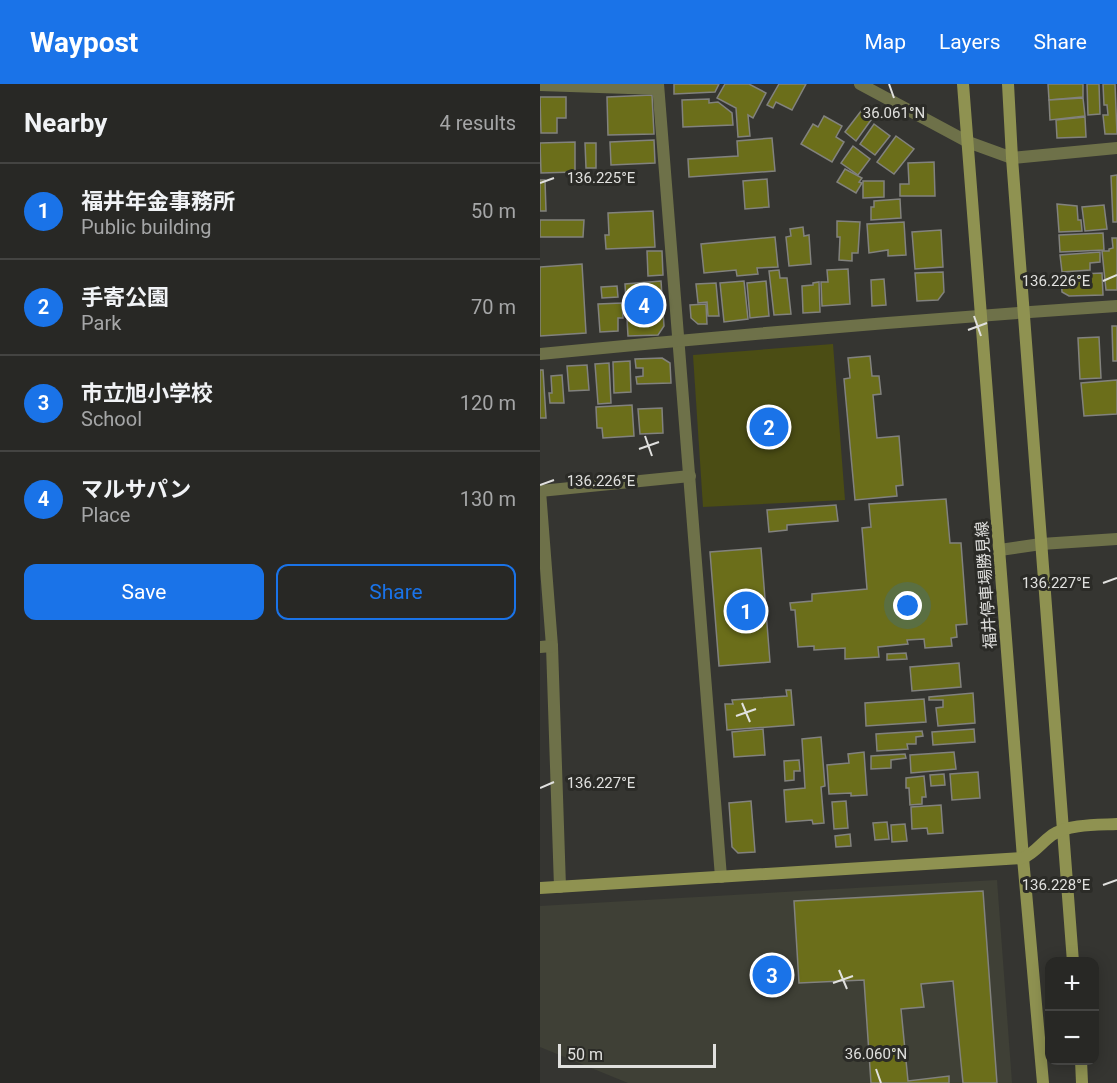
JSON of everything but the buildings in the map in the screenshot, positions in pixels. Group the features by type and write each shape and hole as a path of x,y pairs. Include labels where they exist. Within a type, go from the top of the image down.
{"main road":[{"name":"福井停車場勝見線","path":"963,84 1023,858 1043,1083"},
{"path":"1008,84 1073,957"},
{"path":"540,888 1023,858 1031,855 1053,835 1062,831 1117,824"},
{"path":"1081,1065 1082,1083"}],"street":[{"path":"860,84 968,142 1012,158 1117,148"},
{"path":"540,85 658,86 721,877"},
{"path":"540,354 680,340 1117,306"},
{"path":"560,887 546,647 540,491 690,476"},
{"path":"1000,550 1041,544 1117,539"}],"shaded area":[{"path":"833,344 845,500 703,507 693,355"},
{"path":"997,880 1012,1083 628,1083 540,1047 540,906"}],"place":[{"name":"マルサパン","path":"644,305"},
{"name":"手寄公園","path":"769,427"},
{"name":"福井年金事務所","path":"746,611"},
{"name":"市立旭小学校","path":"772,975"}]}
